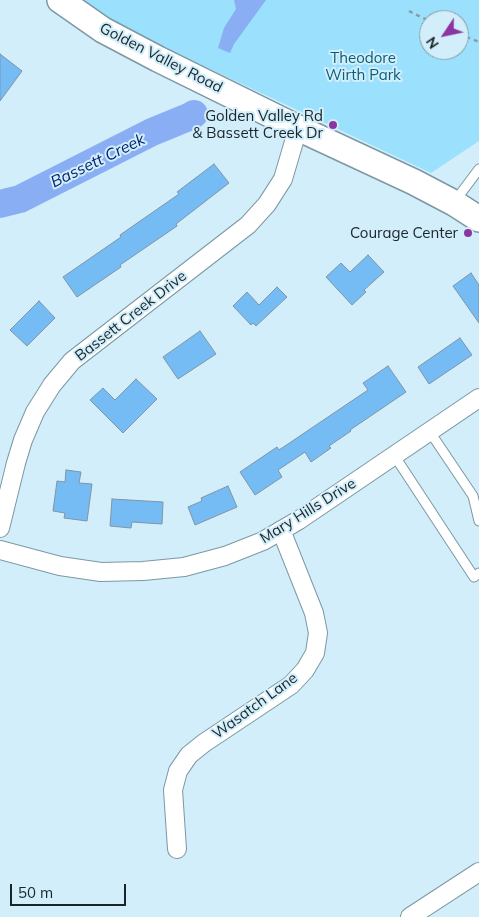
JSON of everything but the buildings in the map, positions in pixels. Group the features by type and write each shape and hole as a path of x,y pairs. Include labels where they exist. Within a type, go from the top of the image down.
{"street":[{"name":"Golden Valley Road","path":"60,0 111,34 158,59 298,128 414,182 454,203 479,219"},
{"name":"Bassett Creek Drive","path":"0,528 23,440 35,412 52,385 72,361 248,225 268,204 282,179 298,128"},
{"name":"Mary Hills Drive","path":"0,550 60,566 101,572 143,571 184,567 225,556 263,541 299,520 479,398"},
{"name":"Wasatch Lane","path":"177,849 173,790 178,771 189,755 291,685 305,670 315,653 318,633 314,613 281,530"},
{"path":"410,917 479,872"}],"lane":[{"path":"454,203 479,170"},
{"path":"430,432 473,496 479,521"},
{"path":"394,455 474,577 479,573"}],"path":[{"path":"409,11 419,16"}],"green space":[{"name":"Theodore Wirth Park","path":"82,0 479,0 479,141 431,173 174,52 114,21"}],"shaded area":[{"path":"234,0 266,0 234,44 230,53 218,48 224,28 236,9"}],"waterway":[{"name":"Bassett Creek","path":"0,204 20,199 152,132 194,114"}],"place":[{"name":"Golden Valley Rd & Bassett Creek Dr","path":"333,125"},
{"name":"Courage Center","path":"468,233"}]}
